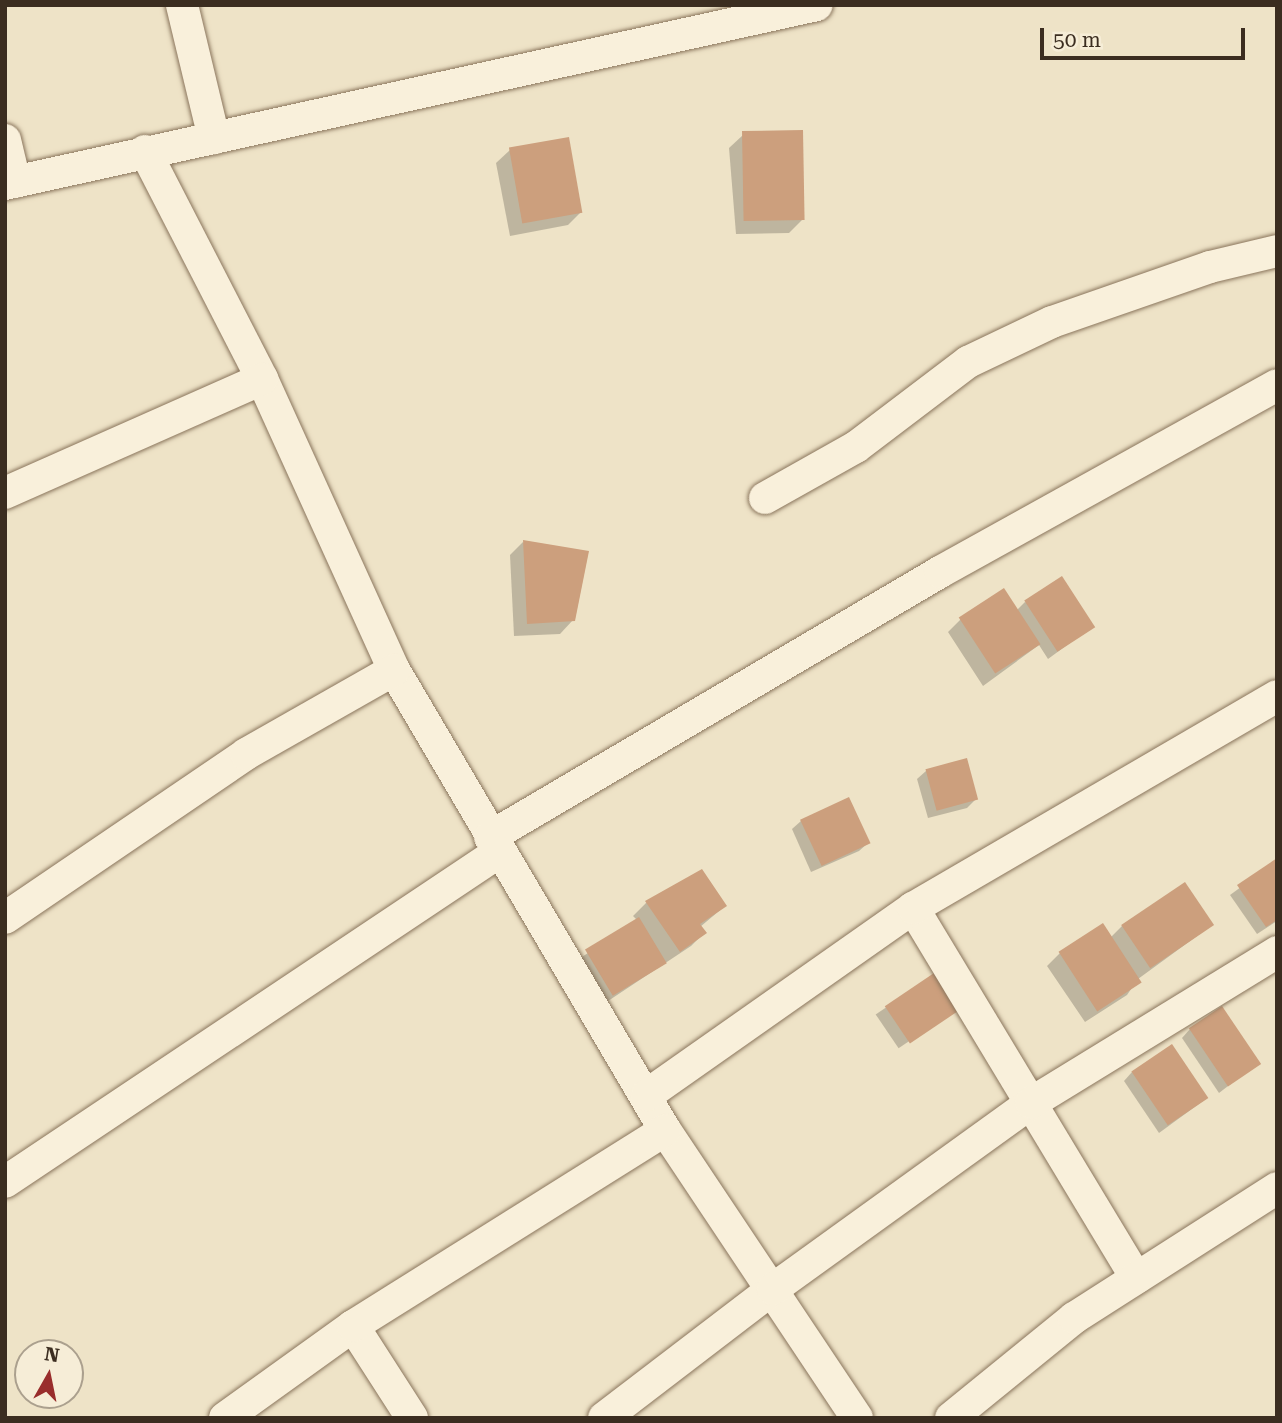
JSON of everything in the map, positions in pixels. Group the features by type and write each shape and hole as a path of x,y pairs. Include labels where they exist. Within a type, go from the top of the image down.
{"street":[{"path":"182,5 214,138"},
{"path":"5,140 10,183 145,151 817,5"},
{"path":"145,151 262,379 394,670 665,1130 857,1418"},
{"path":"765,498 856,447 913,400 992,351 1052,322 1210,267 1277,251"},
{"path":"5,493 262,379"},
{"path":"5,1182 495,845 940,572 1277,385"},
{"path":"5,918 246,754 394,670"},
{"path":"646,1095 913,908 1277,696"},
{"path":"913,908 1136,1278"},
{"path":"604,1418 773,1289 1031,1103 1277,952"},
{"path":"225,1418 353,1326 665,1130"},
{"path":"951,1418 1074,1318 1277,1188"},
{"path":"353,1326 412,1418"}],"building":[{"path":"803,130 805,220 744,221 742,131"},
{"path":"569,137 582,213 522,223 509,148"},
{"path":"523,540 589,551 575,621 527,624"},
{"path":"1062,576 1095,627 1057,652 1024,601"},
{"path":"1004,588 1040,644 995,674 959,617"},
{"path":"967,758 978,800 937,811 925,769"},
{"path":"849,797 871,843 822,866 800,820"},
{"path":"1277,858 1277,920 1266,927 1237,885"},
{"path":"702,869 727,906 700,924 707,933 680,952 645,901"},
{"path":"1185,882 1214,925 1150,968 1121,925"},
{"path":"639,917 667,963 613,996 585,949"},
{"path":"1103,923 1142,983 1097,1011 1059,952"},
{"path":"937,971 962,1008 910,1044 885,1006"},
{"path":"1222,1006 1261,1064 1228,1086 1189,1028"},
{"path":"1172,1044 1208,1098 1168,1125 1131,1071"}]}
